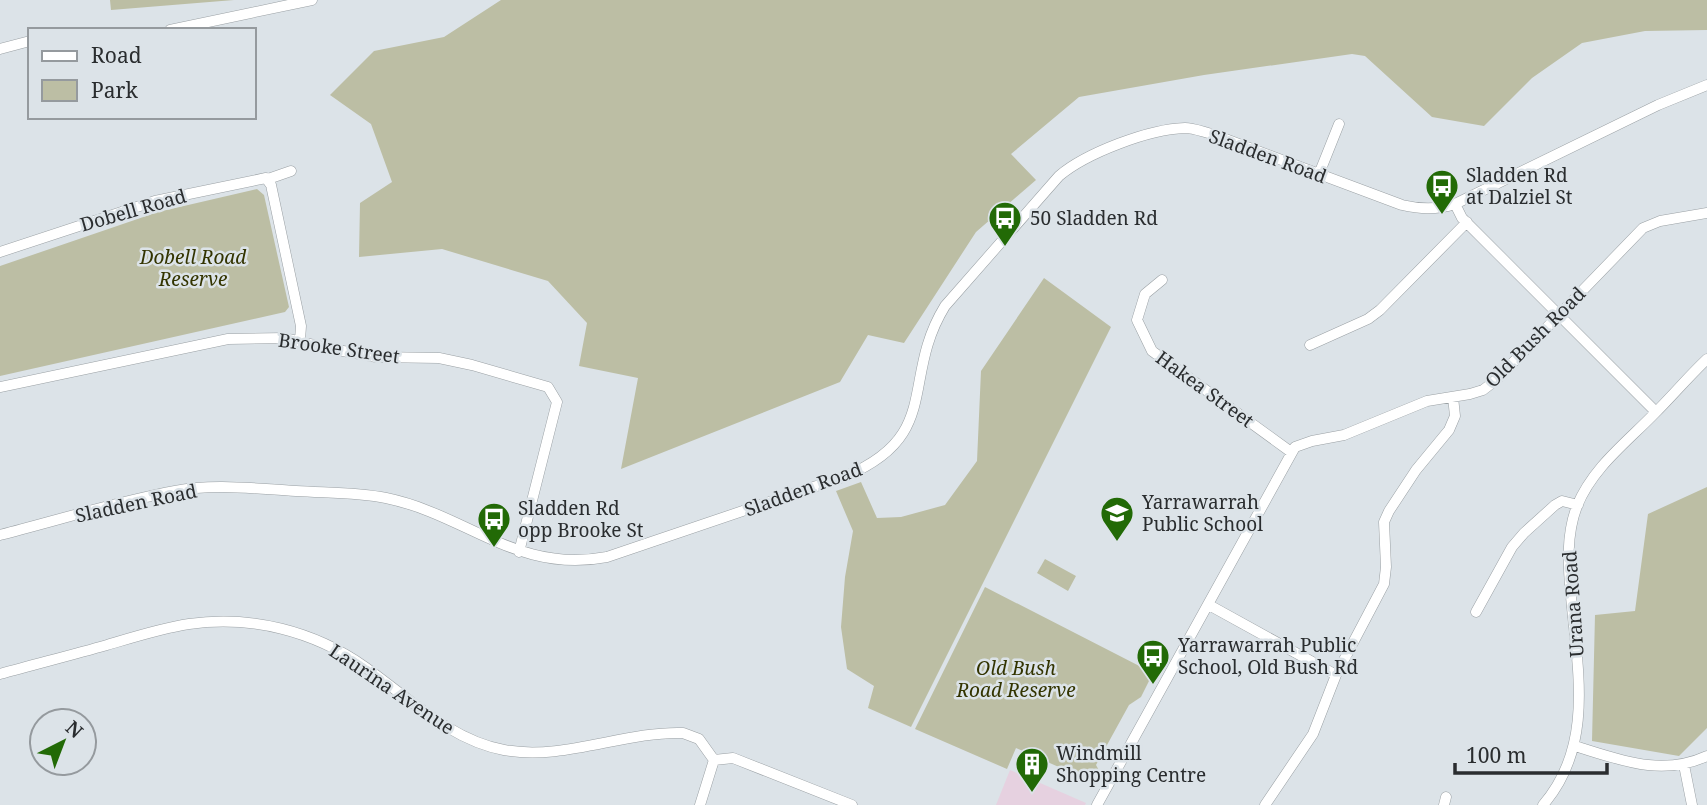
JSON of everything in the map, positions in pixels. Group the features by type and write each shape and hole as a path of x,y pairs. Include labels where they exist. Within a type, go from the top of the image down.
{"street":[{"path":"179,28 312,0"},
{"path":"0,49 28,42"},
{"name":"Sladden Road","path":"0,535 176,490 215,488 384,497 425,509 519,552 562,560 584,561 607,557 846,476 882,457 896,445 915,410 925,350 934,323 945,306 1051,185 1080,160 1100,151 1152,134 1188,128 1212,134 1412,207 1429,209 1455,204 1658,105 1707,85"},
{"path":"1319,174 1339,124"},
{"name":"Dobell Road","path":"0,252 155,201 251,179 268,179 291,171"},
{"path":"268,179 292,278 301,326 300,340"},
{"path":"1455,204 1458,213 1656,412"},
{"name":"Old Bush Road","path":"1291,452 1299,444 1344,435 1427,401 1483,390 1496,380 1643,228 1660,220 1707,213"},
{"path":"1310,345 1368,319 1380,310 1467,222"},
{"name":"Hakea Street","path":"1162,280 1145,294 1137,320 1152,351 1291,452"},
{"name":"Brooke Street","path":"0,387 228,339 285,338 376,357 439,358 548,387 554,394 557,409 519,552"},
{"name":"Urana Road","path":"1543,805 1561,781 1576,746 1579,700 1568,544 1578,505 1602,465 1706,361"},
{"path":"1265,805 1312,734 1336,675 1384,584 1384,522 1416,470 1449,430 1455,416 1453,397"},
{"path":"1097,805 1291,452"},
{"path":"1476,612 1512,547 1524,533 1562,501 1578,505"},
{"path":"1209,605 1336,675"},
{"name":"Laurina Avenue","path":"0,674 169,628 205,622 244,622 287,630 328,645 366,667 456,733 493,748 539,752 683,733 699,739 713,760"},
{"path":"1576,746 1633,763 1662,767 1684,765 1707,756"},
{"path":"699,805 713,760 733,758 852,805"},
{"path":"1684,765 1692,805"}],"shaded area":[{"name":"Windmill Shopping Centre","path":"1010,770 1086,803 996,805"}],"green space":[{"path":"110,0 234,0 111,10"},
{"path":"501,0 1707,0 1707,30 1645,31 1582,43 1532,78 1484,126 1432,117 1365,56 1352,54 1204,75 1079,97 1011,154 1036,180 976,232 904,343 868,335 840,382 621,469 638,378 579,366 587,323 548,281 442,249 359,257 360,203 392,182 371,124 330,95 374,51 444,37"},
{"name":"Dobell Road Reserve","path":"257,189 264,195 289,307 285,312 0,376 0,266 158,212"},
{"path":"1044,278 1111,327 911,727 868,708 874,686 847,669 841,627 845,577 853,531 836,491 861,482 877,518 901,517 945,505 977,461 981,371"},
{"path":"1707,487 1707,728 1679,756 1592,741 1595,615 1635,611 1648,514"},
{"path":"1045,559 1076,576 1068,591 1037,573"},
{"name":"Old Bush Road Reserve","path":"985,587 1153,673 1141,697 1129,705 1096,765 1101,774 1097,784 1016,748 1007,769 915,729"}],"place":[{"name":"Sladden Rd at Dalziel St","path":"1442,216"},
{"name":"50 Sladden Rd","path":"1005,248"},
{"name":"Yarrawarrah Public School","path":"1117,543"},
{"name":"Sladden Rd opp Brooke St","path":"494,549"},
{"name":"Yarrawarrah Public School, Old Bush Rd","path":"1153,686"},
{"name":"Windmill Shopping Centre","path":"1032,794"}]}
